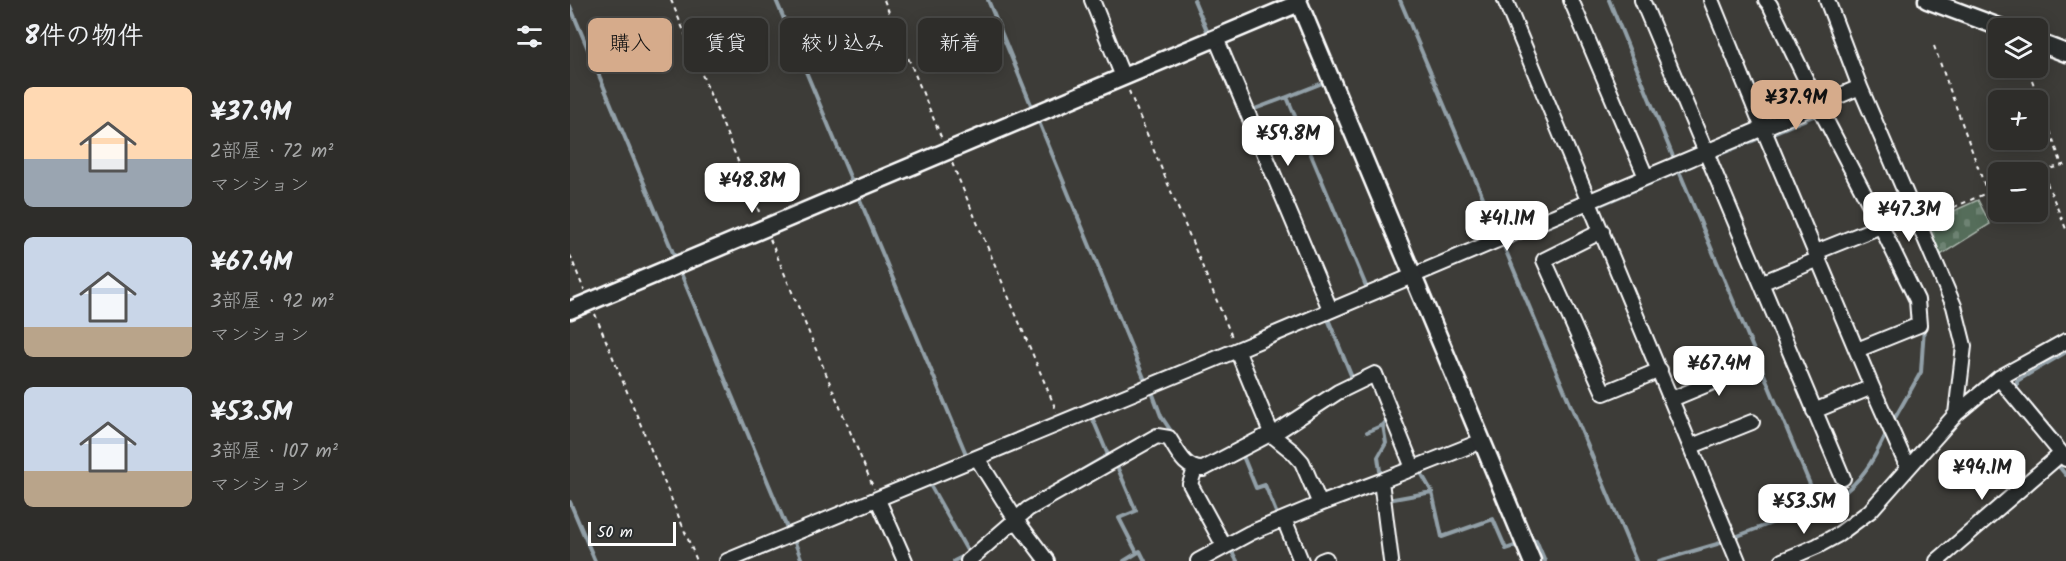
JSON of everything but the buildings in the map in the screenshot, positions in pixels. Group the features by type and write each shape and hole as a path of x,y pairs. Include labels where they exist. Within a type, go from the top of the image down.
{"street":[{"path":"1092,0 1123,77"},
{"path":"1505,0 1738,561"},
{"path":"1571,0 1646,177"},
{"path":"1642,0 1842,478"},
{"path":"1711,0 1762,128 1908,468"},
{"path":"1766,0 1917,300 1918,325 1857,350"},
{"path":"1827,0 1860,87 1960,326 1964,346 1956,414"},
{"path":"1927,0 1988,23"},
{"path":"570,310 1301,1 1532,561"},
{"path":"1216,38 1330,309"},
{"path":"2048,46 2066,53"},
{"path":"727,561 1237,350 1860,87"},
{"path":"1761,283 1881,226"},
{"path":"1602,231 1544,260 1604,393 1660,370"},
{"path":"1782,561 1839,534 1870,511 1956,414 1999,378 2066,341"},
{"path":"1237,350 1272,435 1302,462 1320,504"},
{"path":"1672,399 1754,365"},
{"path":"968,561 1028,509 1157,436 1169,438 1188,466 1203,469 1272,435 1338,392 1376,374 1413,468"},
{"path":"1937,561 2063,456 1999,378"},
{"path":"1814,411 1872,387"},
{"path":"1692,446 1752,422"},
{"path":"1198,561 1224,546 1284,519 1482,441"},
{"path":"977,458 1016,520 1047,561"},
{"path":"1194,469 1190,484 1224,546"},
{"path":"1381,481 1391,561"},
{"path":"878,500 905,561"},
{"path":"1284,519 1301,561"},
{"path":"1321,561 1326,559 1326,561"}],"path":[{"path":"671,0 878,500"},
{"path":"884,0 1061,422"},
{"path":"1918,223 1987,192 1934,46"},
{"path":"1123,77 1237,350"},
{"path":"2032,80 2064,164 2048,169"},
{"path":"2048,186 2066,230"},
{"path":"570,255 697,561"}],"green space":[{"path":"1978,200 1990,224 1936,258 1923,225"}],"waterway":[{"path":"776,0 853,184"},
{"path":"988,0 1032,107"},
{"path":"1194,0 1208,33"},
{"path":"1400,0 1498,233"},
{"path":"1609,0 1674,159"},
{"path":"570,6 674,255"},
{"path":"1213,48 1283,214"},
{"path":"1287,97 1325,82"},
{"path":"1252,110 1287,97 1366,286"},
{"path":"1773,133 1816,115"},
{"path":"1039,122 1144,378"},
{"path":"1713,157 1760,138"},
{"path":"1600,205 1694,165"},
{"path":"1679,171 1819,506"},
{"path":"858,195 966,454"},
{"path":"1508,243 1583,212"},
{"path":"1503,244 1636,561"},
{"path":"680,271 787,528"},
{"path":"1328,319 1353,380"},
{"path":"1892,423 1921,372 1924,327"},
{"path":"2059,439 2017,389 2017,381 2066,352"},
{"path":"1152,392 1161,416 1173,434"},
{"path":"1074,475 1108,455 1092,417"},
{"path":"1367,432 1383,425 1389,418"},
{"path":"1381,478 1378,457 1386,443 1383,425"},
{"path":"1735,537 1837,498 1866,470 1885,436"},
{"path":"1243,456 1256,488 1265,485 1278,517"},
{"path":"2056,463 2066,475"},
{"path":"1116,464 1136,511 1119,518 1137,553 1140,551 1145,561"},
{"path":"1420,471 1432,492"},
{"path":"929,483 968,552 970,551"},
{"path":"1388,497 1388,500 1432,492 1442,537 1493,519 1506,549 1518,545"},
{"path":"570,502 595,561"},
{"path":"794,540 802,561"},
{"path":"1532,541 1536,540 1545,561"},
{"path":"1659,561 1724,542"},
{"path":"1230,548 1237,561"},
{"path":"1124,561 1137,553"},
{"path":"954,561 964,556"}]}
